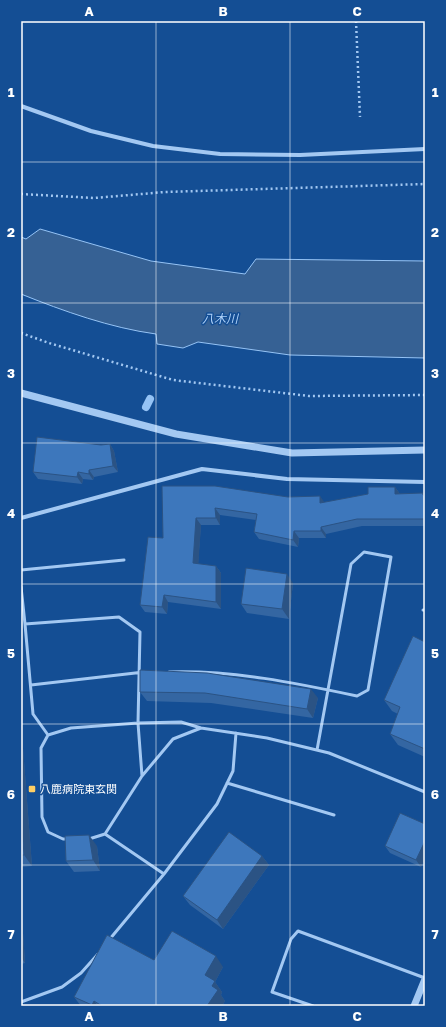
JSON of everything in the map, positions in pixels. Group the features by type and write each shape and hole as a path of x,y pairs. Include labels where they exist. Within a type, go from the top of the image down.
{"street":[{"path":"21,106 98,133 153,146 220,154 300,155 425,149"},
{"path":"21,393 176,434 292,453 425,450"},
{"path":"21,518 202,469 287,478 425,482"},
{"path":"414,1006 425,978"}],"lane":[{"path":"162,672 200,671 242,675 327,689 358,696 368,690 391,556 364,552 351,564 327,689 317,750"},
{"path":"21,570 124,560"},
{"path":"21,587 26,624 33,714 48,735"},
{"path":"26,624 119,617 140,632 138,722 142,776"},
{"path":"31,685 147,672"},
{"path":"70,840 63,839 48,832 42,817 41,748 48,735 71,728 138,722 180,722 201,728 267,738 329,753 425,792"},
{"path":"85,840 105,834 142,776 173,739 201,728"},
{"path":"106,944 164,874 217,804 233,771 236,733"},
{"path":"227,783 334,815"},
{"path":"105,834 164,874"},
{"path":"314,1006 272,992 292,939 298,930 425,978"},
{"path":"21,1002 62,987 81,973 101,950"}],"path":[{"path":"356,21 360,117"},
{"path":"21,194 94,198 165,192 425,184"},
{"path":"21,333 49,343 173,380 309,396 425,395"}],"water":[{"name":"八木川","path":"40,229 151,261 245,274 256,259 425,261 425,358 290,355 198,342 183,348 157,344 156,334 122,328 87,318 53,307 21,294 21,237 26,239"}],"building":[{"path":"37,437 101,445 110,444 113,466 89,470 89,474 78,472 77,477 33,472"},
{"path":"162,486 215,486 288,497 320,496 320,503 368,494 368,487 395,487 395,494 423,493 423,495 425,495 425,519 357,519 321,527 321,531 294,531 293,540 254,532 257,514 215,508 216,518 196,518 193,563 216,566 216,602 164,595 162,607 140,605 148,537 163,538"},
{"path":"246,568 287,574 282,609 241,604"},
{"path":"413,636 425,642 425,749 390,734 400,707 384,700"},
{"path":"140,670 207,673 311,689 307,709 205,693 140,692"},
{"path":"21,813 24,855 21,855"},
{"path":"400,813 425,824 425,841 416,860 385,846"},
{"path":"229,832 262,856 217,920 183,896"},
{"path":"89,835 93,860 66,861 65,836"},
{"path":"172,931 216,956 205,975 215,981 212,986 218,990 207,1006 102,1006 94,1001 92,1005 74,997 107,935 154,960"}],"waterway":[{"path":"146,407 150,399"}],"place":[{"name":"八鹿病院東玄関","path":"32,789"}]}
